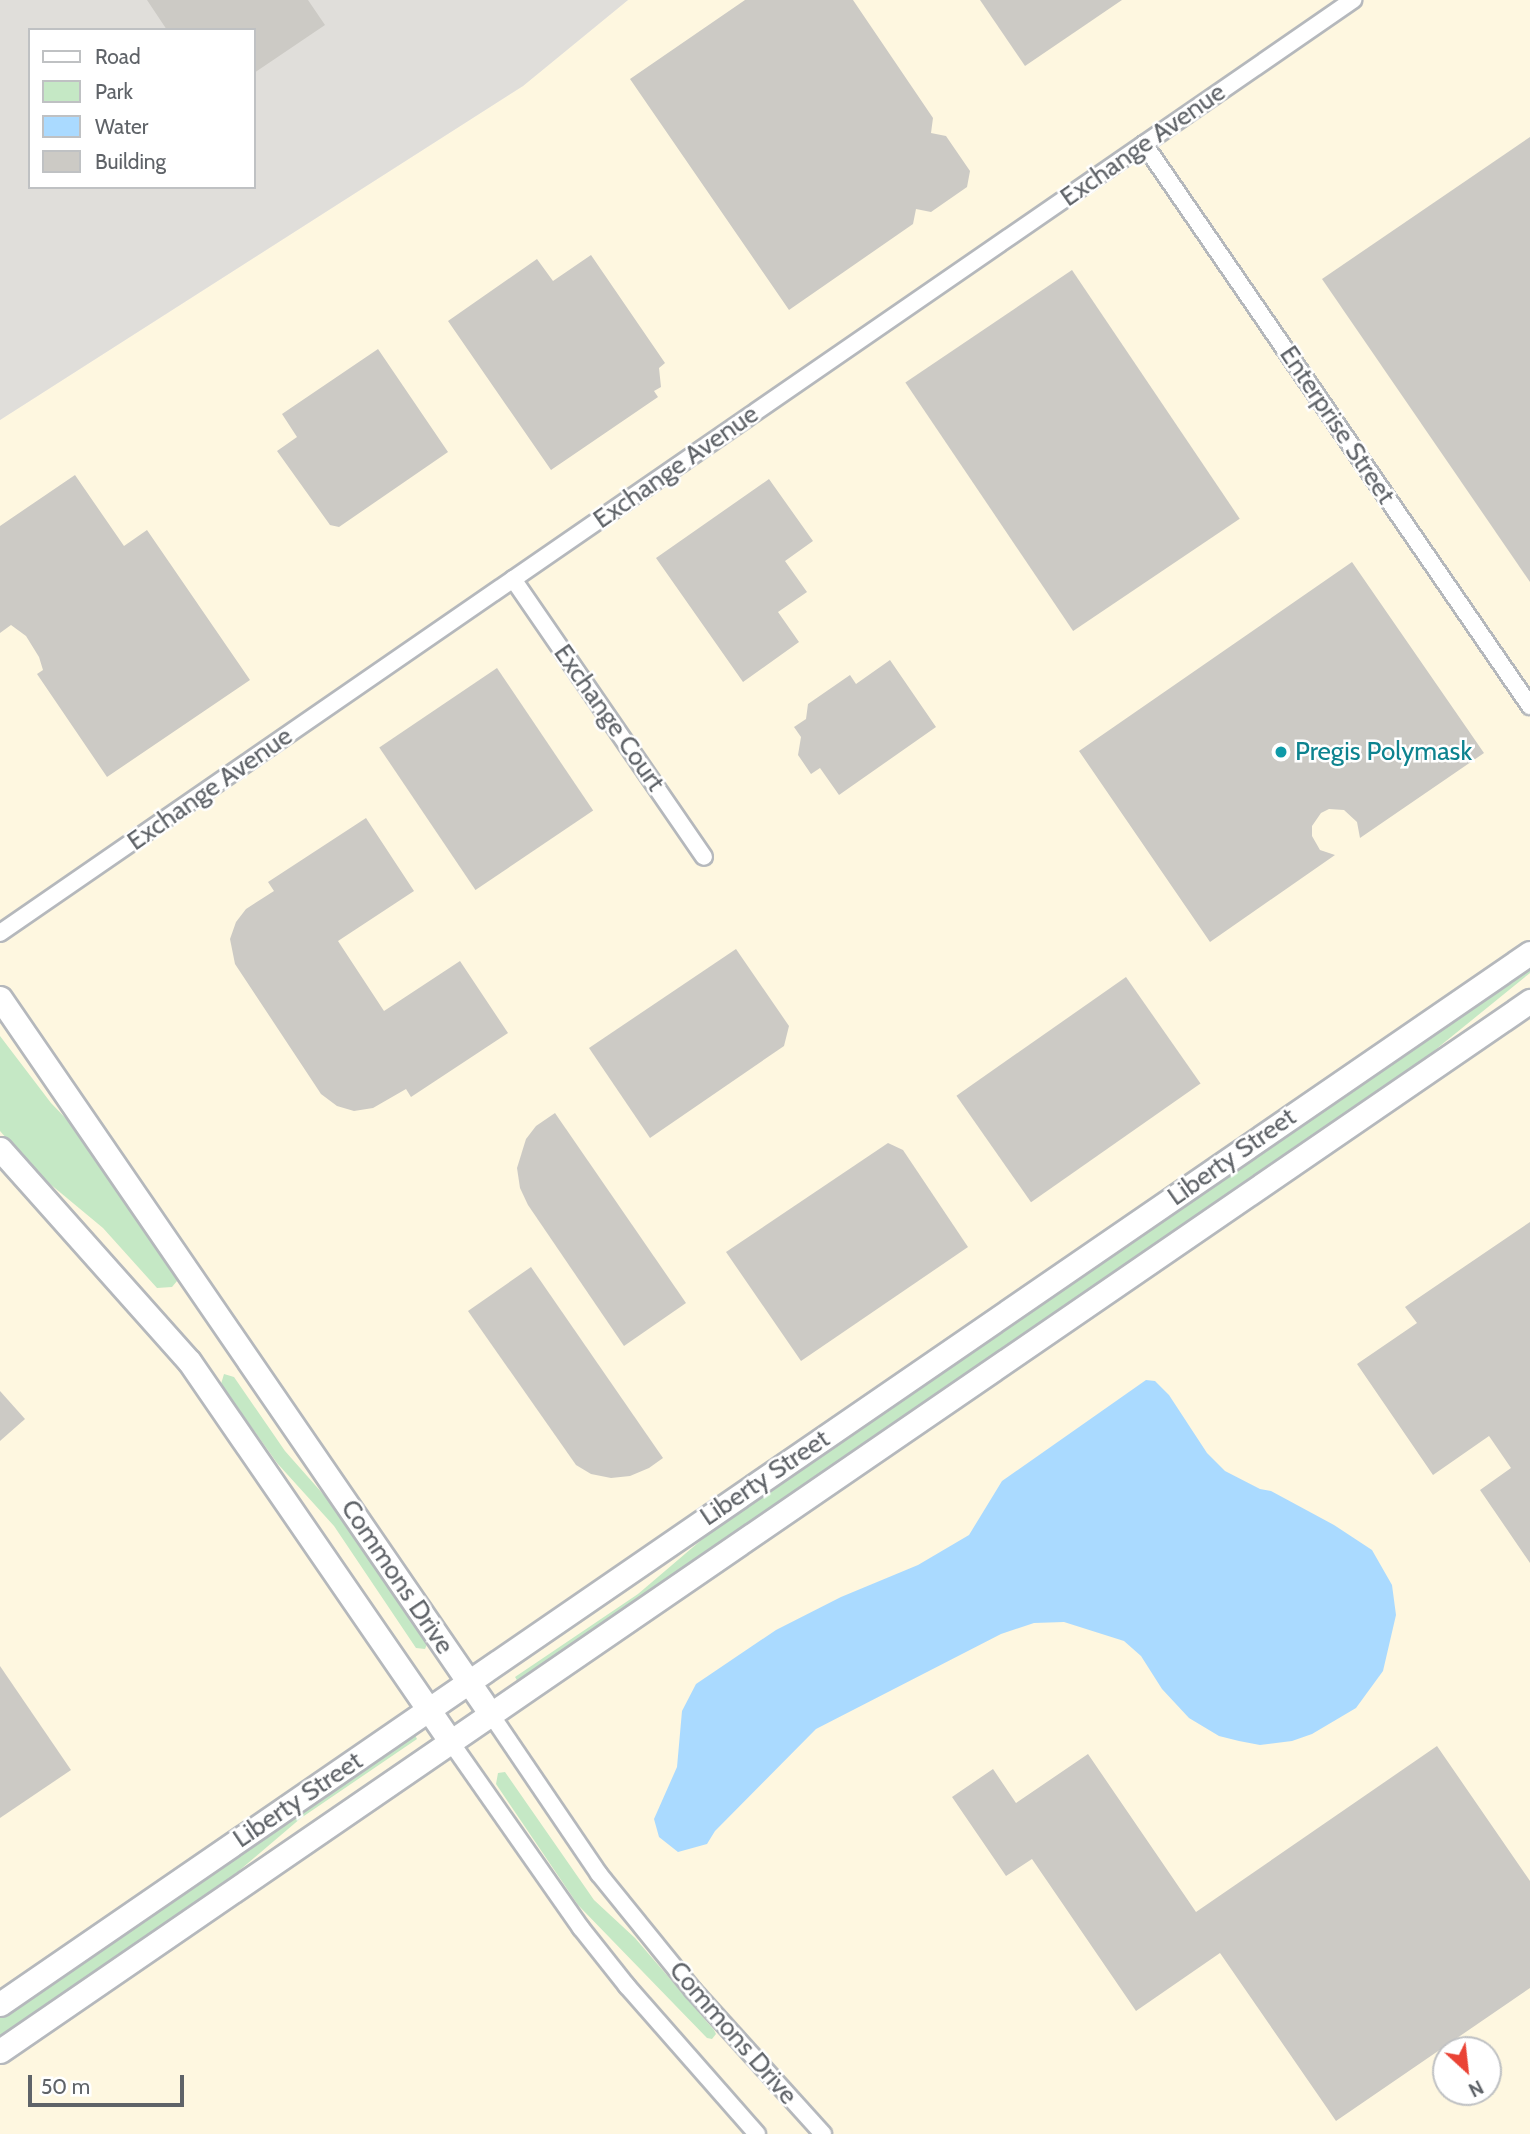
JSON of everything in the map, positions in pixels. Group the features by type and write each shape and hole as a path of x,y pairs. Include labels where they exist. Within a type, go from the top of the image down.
{"street":[{"name":"Exchange Avenue","path":"0,933 1353,0"},
{"name":"Enterprise Street","path":"1144,144 1530,706"},
{"name":"Exchange Court","path":"513,579 704,857"},
{"name":"Liberty Street","path":"0,2004 1530,953"},
{"name":"Commons Drive","path":"0,998 607,1884 693,1990 823,2134"},
{"name":"Liberty Street","path":"0,2051 1530,1001"},
{"name":"Commons Drive","path":"0,1149 189,1361 581,1928 627,1986 757,2134"}],"shaded area":[{"path":"0,0 628,0 523,86 0,420"},
{"path":"628,0 1530,0 1530,2134 0,2134 0,420 523,86"}],"green space":[{"path":"1530,966 1530,973 1419,1063 518,1682 515,1677 638,1594 726,1519"},
{"path":"0,1036 51,1103 77,1130 176,1273 177,1281 172,1287 157,1288 103,1228 38,1174 0,1131"},
{"path":"224,1374 234,1377 285,1451 346,1520 429,1640 425,1649 416,1648 334,1526 277,1463 221,1384"},
{"path":"414,1733 417,1739 301,1818 207,1898 0,2039 0,2018"},
{"path":"505,1772 594,1900 635,1938 714,2030 716,2034 712,2039 707,2038 578,1905 496,1784 498,1773"}],"water":[{"path":"1146,1380 1155,1381 1169,1395 1207,1453 1225,1471 1260,1489 1271,1491 1334,1525 1372,1550 1392,1585 1396,1615 1383,1671 1356,1708 1312,1734 1292,1741 1260,1745 1219,1736 1189,1718 1162,1689 1141,1656 1124,1641 1064,1622 1034,1623 1001,1634 816,1729 715,1831 707,1844 678,1852 659,1837 654,1819 677,1767 682,1711 696,1684 776,1630 841,1597 918,1565 969,1535 1002,1481"}],"building":[{"path":"147,0 308,0 325,25 256,72 256,28 166,28"},
{"path":"745,0 853,0 933,118 931,133 946,136 970,171 967,187 931,212 916,209 913,224 789,310 630,79"},
{"path":"980,0 1122,0 1025,66"},
{"path":"1530,137 1530,582 1322,279"},
{"path":"591,255 665,363 659,368 661,387 654,391 658,397 551,470 448,321 537,259 553,281"},
{"path":"1072,270 1240,519 1073,631 905,382"},
{"path":"378,349 448,452 339,527 330,525 277,451 297,437 282,414"},
{"path":"75,475 124,546 147,530 250,680 107,777 37,674 43,670 39,657 26,636 11,625 0,633 0,526"},
{"path":"769,479 813,541 785,561 807,592 778,612 799,642 743,682 656,558"},
{"name":"Pregis Polymask","path":"1352,562 1484,753 1360,838 1357,822 1344,810 1329,809 1321,813 1312,826 1312,836 1320,850 1335,855 1210,942 1079,751"},
{"path":"890,660 936,727 839,795 820,768 811,774 798,755 801,737 794,727 806,719 808,704 850,675 856,684"},
{"path":"497,668 593,811 475,890 379,747"},
{"path":"366,818 414,891 338,941 384,1011 460,961 508,1033 411,1097 406,1089 373,1108 354,1111 337,1106 321,1094 235,964 230,939 236,922 246,909 274,891 268,882"},
{"path":"736,949 789,1026 784,1046 650,1138 589,1048"},
{"path":"1126,977 1201,1083 1031,1202 956,1096"},
{"path":"555,1113 686,1303 624,1346 528,1205 520,1188 517,1168 526,1139 536,1126"},
{"path":"888,1143 903,1150 968,1247 801,1361 726,1252"},
{"path":"1530,1222 1530,1563 1480,1490 1511,1468 1489,1436 1433,1475 1357,1364 1417,1323 1405,1307"},
{"path":"531,1267 663,1458 649,1468 630,1476 611,1478 591,1474 576,1465 468,1311"},
{"path":"0,1391 25,1419 0,1441"},
{"path":"0,1666 71,1770 0,1818"},
{"path":"1437,1746 1530,1881 1530,1988 1460,2036 1432,2036 1432,2055 1336,2121 1220,1953 1136,2011 1032,1859 1006,1876 952,1797 993,1769 1016,1803 1088,1754 1196,1912"}],"place":[{"name":"Pregis Polymask","path":"1281,752"}]}
